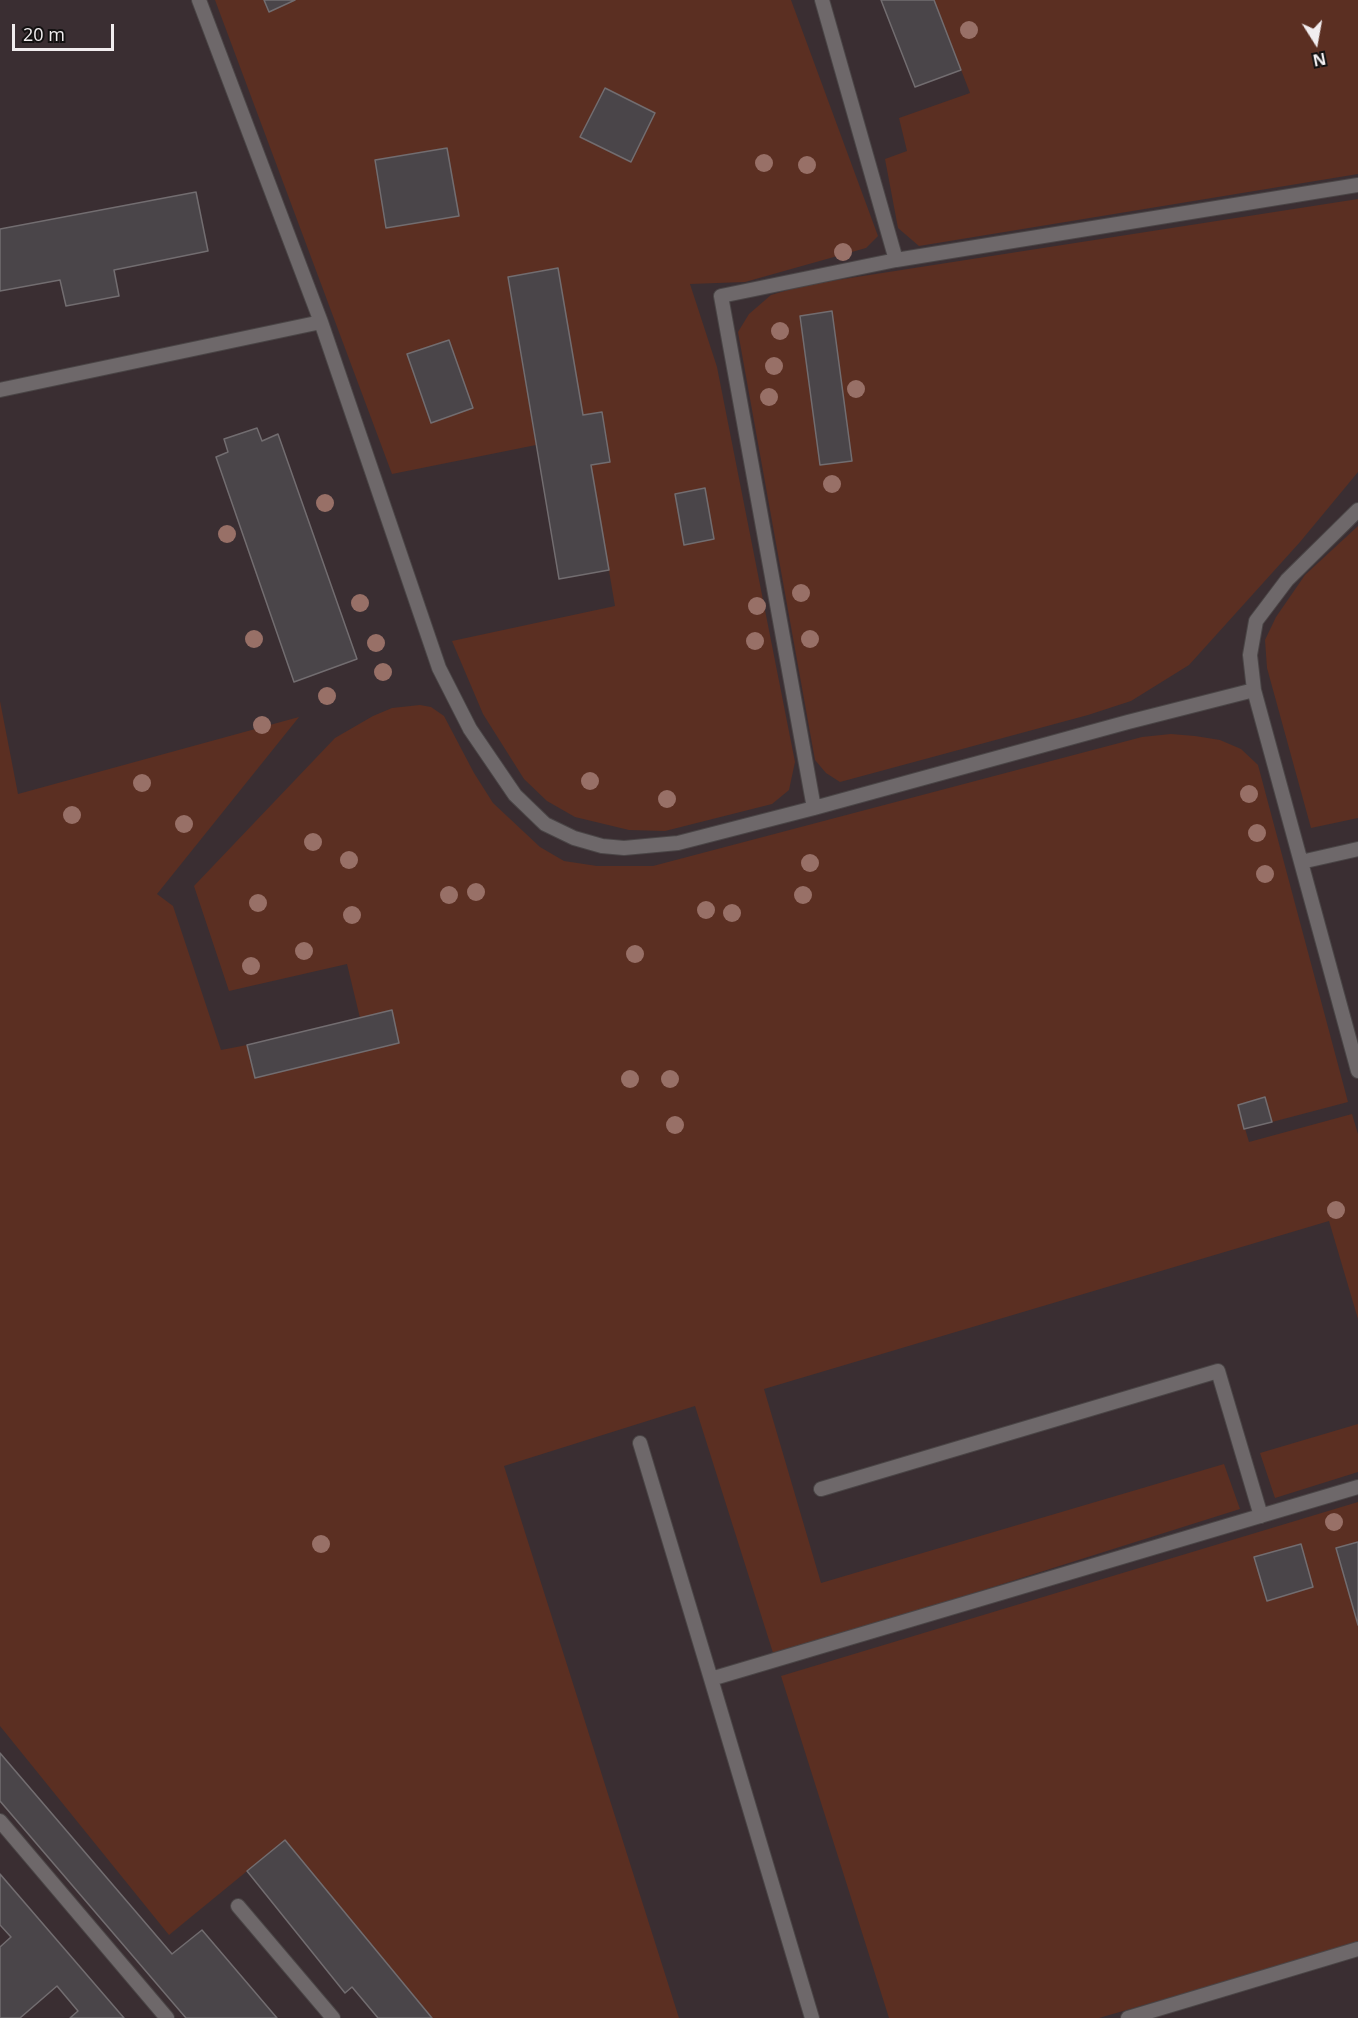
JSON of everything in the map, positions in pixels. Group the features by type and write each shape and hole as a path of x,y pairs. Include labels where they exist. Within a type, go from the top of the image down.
{"lane":[{"path":"199,0 321,322 439,668 470,729 515,795 545,824 574,838 602,846 624,848 678,843 1254,690"},
{"path":"822,0 896,260"},
{"path":"814,808 722,296 896,260 1358,185"},
{"path":"0,390 321,322"},
{"path":"1358,510 1287,580 1256,621 1250,655 1254,690 1358,1071"},
{"path":"1301,862 1358,849"},
{"path":"822,1488 1218,1371 1261,1516"},
{"path":"640,1443 812,2018"},
{"path":"711,1679 1358,1487"},
{"path":"0,1821 167,2018"},
{"path":"238,1906 333,2018"},
{"path":"1128,2018 1358,1949"}],"shaded area":[{"path":"0,0 1358,0 1358,2018 0,2018"},
{"path":"215,0 791,0 878,236 866,248 745,282 690,284 717,367 795,762 789,790 772,804 665,831 629,830 575,817 547,801 524,779 483,714 452,641 615,606 591,465 610,461 602,413 583,415 557,268 508,277 536,445 392,474","holes":["605,88 655,113 630,162 580,137","447,148 458,216 386,228 375,160","449,340 473,408 431,423 407,354","705,489 714,539 684,545 675,494"]},
{"path":"934,0 1358,0 1358,174 919,246 898,228 885,159 907,151 899,118 970,93"},
{"path":"1358,199 1358,472 1300,542 1189,665 1131,701 1088,715 840,782 826,773 815,760 738,332 749,314 771,295 805,285"},
{"path":"1358,526 1358,818 1311,828 1267,668 1265,640 1276,617 1305,575"},
{"path":"0,701 18,794 299,717 157,894 173,906 221,1050 247,1045 255,1078 399,1043 392,1011 360,1018 347,964 229,991 194,886 335,738 392,708 420,705 431,707 444,716 474,773 493,803 540,847 564,861 597,866 653,866 1142,737 1171,734 1195,736 1220,740 1241,749 1258,765 1348,1102 1272,1122 1265,1097 1238,1105 1249,1142 1352,1114 1358,1134 1358,1319 1329,1221 764,1389 821,1583 1224,1464 1240,1509 774,1656 695,1406 504,1466 679,2018 432,2018 285,1840 169,1935 0,1726"},
{"path":"1358,1424 1358,1472 1275,1498 1260,1453"},
{"path":"1358,1502 1358,1542 1336,1548 1358,1625 1358,1943 1099,2018 889,2018 781,1676","holes":["1300,1544 1313,1587 1267,1601 1255,1557"]}],"building":[{"path":"264,0 295,0 269,12"},
{"path":"881,0 934,0 961,70 915,87"},
{"path":"605,88 655,113 631,162 580,137"},
{"path":"447,148 459,216 386,228 375,160"},
{"path":"196,192 208,251 114,270 119,296 66,306 60,280 0,291 0,229"},
{"path":"558,268 583,415 602,412 610,462 591,465 609,570 559,579 508,277"},
{"path":"832,311 852,461 820,465 800,316"},
{"path":"449,340 473,408 431,423 407,354"},
{"path":"257,428 262,441 278,434 357,659 294,682 216,457 228,452 224,439"},
{"path":"705,488 714,539 684,545 675,494"},
{"path":"392,1010 399,1043 255,1078 247,1045"},
{"path":"1265,1097 1272,1122 1244,1129 1238,1105"},
{"path":"1358,1542 1358,1625 1336,1548"},
{"path":"1301,1544 1313,1587 1267,1601 1254,1557"},
{"path":"0,1753 172,1954 202,1930 277,2018 186,2018 0,1801"},
{"path":"285,1840 432,2018 378,2018 352,1987 345,1993 247,1871"},
{"path":"0,1874 124,2018 70,2018 78,2011 57,1986 20,2018 0,2018 0,1947 11,1937 0,1925"}]}
